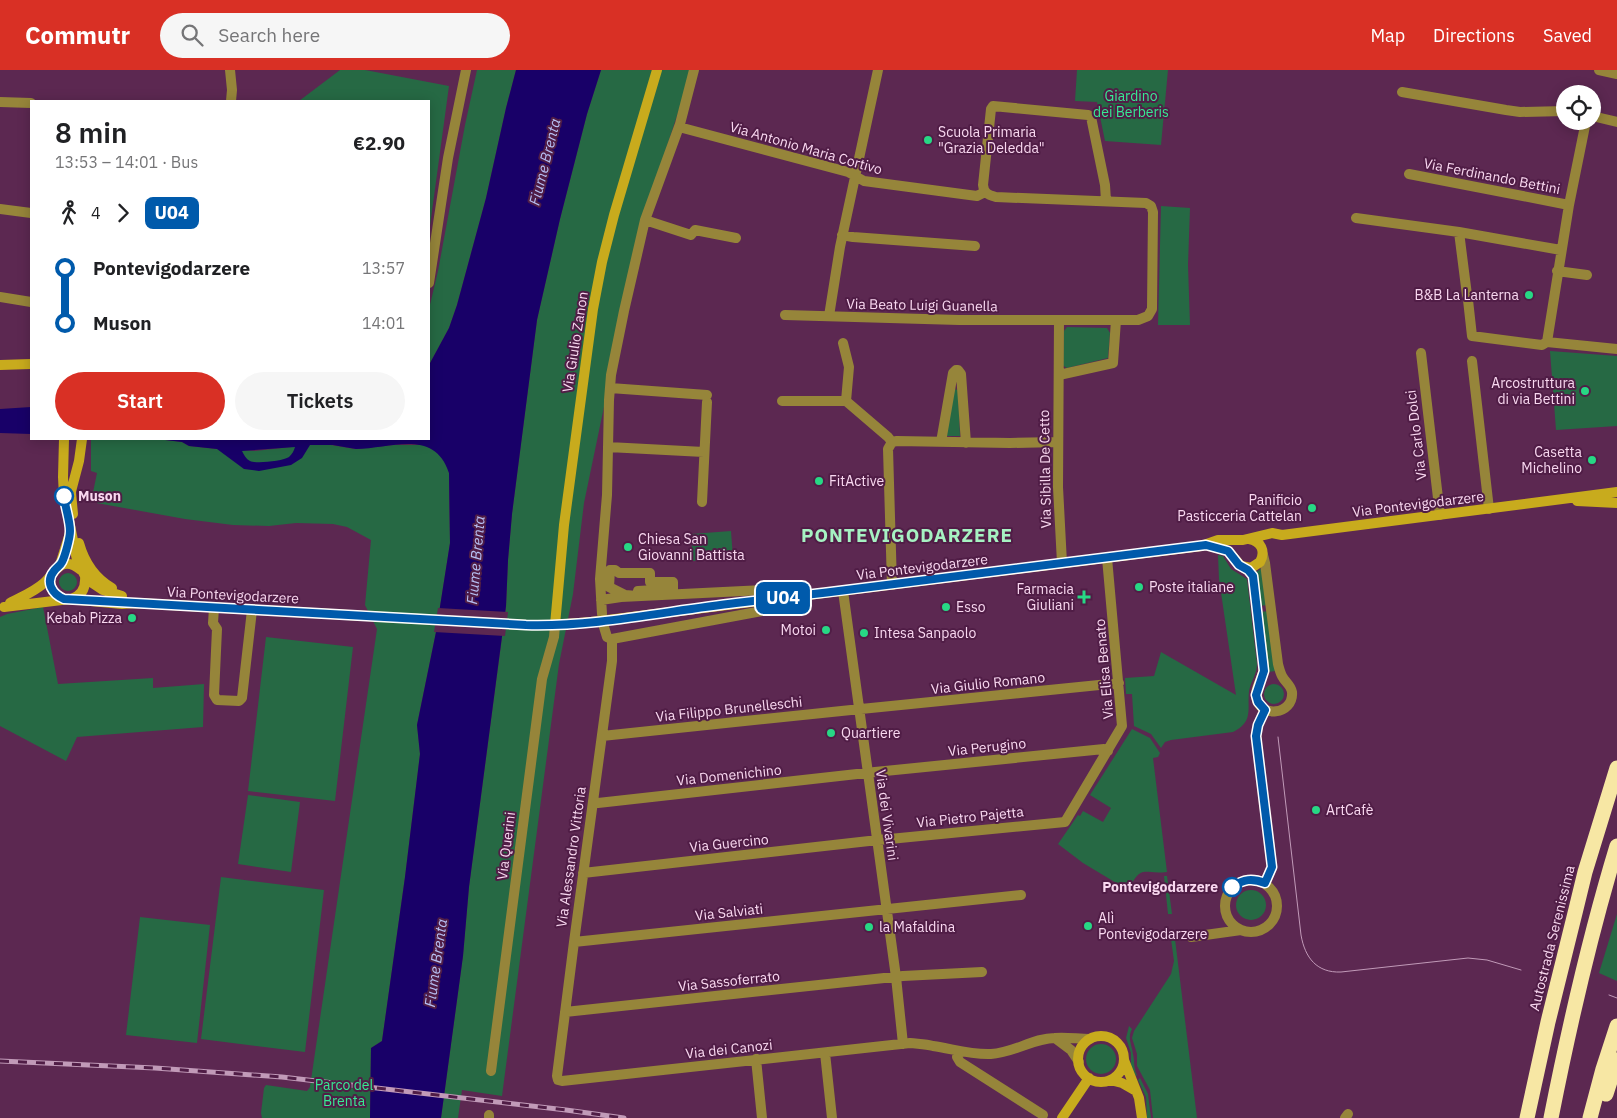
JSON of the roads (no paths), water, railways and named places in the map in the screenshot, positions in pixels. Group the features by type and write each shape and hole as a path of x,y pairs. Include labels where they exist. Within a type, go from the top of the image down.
{"highway":[{"name":"Autostrada Serenissima","path":"1527,1118 1548,1022 1585,872 1617,768"},
{"path":"1551,1118 1576,1003 1617,846"},
{"path":"1590,1118 1617,1026"},
{"path":"1599,1118 1617,1060"}],"main road":[{"name":"Via Giulio Zanon","path":"555,625 564,524 593,309 614,215 657,70"},
{"path":"0,365 30,364"},
{"path":"18,365 30,371"},
{"name":"Via Pontevigodarzere","path":"64,441 63,483 67,512 77,560 83,573"},
{"name":"Via Pontevigodarzere","path":"67,512 82,441"},
{"path":"71,492 73,515 81,551 88,565 105,584 136,603"},
{"name":"Via Pontevigodarzere","path":"2,607 67,599 122,604 136,603 543,626 591,622 843,591 1206,545 1218,540 1246,539 1272,533 1282,535 1617,492"},
{"name":"Via Pontevigodarzere","path":"1559,500 1617,503"},
{"name":"Via Pontevigodarzere","path":"2,607 44,583 63,560 70,532"},
{"path":"1244,568 1255,567 1260,562 1267,544 1282,535"},
{"path":"1234,557 1236,545 1246,539 1257,542 1261,546 1263,554"},
{"name":"Via Pontevigodarzere","path":"1206,545 1224,549 1244,568"},
{"path":"60,565 71,564 102,590 122,596"},
{"path":"51,574 50,585 52,590 55,594 67,599 81,594 86,582 83,573"},
{"path":"1124,1059 1120,1072 1110,1080 1103,1082 1096,1081 1084,1074 1079,1062 1081,1048 1090,1039 1102,1036 1113,1039 1119,1044 1140,1100 1142,1118"},
{"path":"1062,1118 1089,1078"},
{"path":"1110,1080 1136,1091"}],"street":[{"path":"230,70 231,100"},
{"path":"430,276 448,158 466,70"},
{"path":"602,614 600,579 607,495 610,388 624,311 645,220 679,127 694,70"},
{"path":"829,316 842,235 878,70"},
{"path":"1598,70 1617,74"},
{"path":"1402,92 1520,112 1556,111"},
{"path":"0,102 30,103"},
{"path":"985,192 983,186 990,109 993,106 1088,114 1091,117 1105,185 1106,201"},
{"path":"1601,118 1617,122"},
{"name":"Via Antonio Maria Cortivo","path":"679,127 826,165 848,172 864,181 977,196 985,192 996,197 1146,203 1151,206 1153,212 1152,309 1144,319 1116,320"},
{"name":"Via Ferdinando Bettini","path":"1547,342 1557,271 1584,130"},
{"name":"Via Ferdinando Bettini","path":"1409,174 1569,205"},
{"path":"0,208 30,212"},
{"path":"1356,218 1459,232 1561,250"},
{"path":"645,220 691,235 695,230 736,238"},
{"path":"1459,232 1472,336 1542,345 1547,342 1617,349"},
{"path":"842,235 975,246"},
{"path":"1557,271 1587,275"},
{"path":"0,297 30,302"},
{"name":"Via Beato Luigi Guanella","path":"785,315 949,320 1059,320"},
{"path":"1059,320 1116,320 1113,363 1059,375"},
{"name":"Via Sibilla De Cetto","path":"1059,320 1058,487 1062,563"},
{"path":"843,343 849,367 846,401"},
{"name":"Via Carlo Dolci","path":"1420,353 1440,515"},
{"path":"1472,361 1489,508"},
{"path":"941,442 953,373 958,370 961,374 966,443"},
{"path":"610,388 707,399 702,502"},
{"path":"782,400 846,401 892,442"},
{"path":"892,442 1058,442"},
{"path":"892,442 888,449 892,584"},
{"path":"608,447 704,452"},
{"path":"1244,568 1250,572 1253,579 1264,666 1257,698 1265,710 1276,712 1283,710 1289,705 1292,689 1284,679 1278,664 1263,554"},
{"name":"Via Elisa Benato","path":"1065,822 1122,726 1107,558"},
{"path":"610,570 615,570 619,573 650,573 650,582 673,582 673,589 638,591 637,596 625,595 609,587 610,570"},
{"path":"600,579 606,588 622,598"},
{"name":"Via Pontevigodarzere","path":"601,600 764,590 790,597"},
{"name":"Via dei Vivarini","path":"843,591 896,977 903,1044"},
{"name":"Via Pontevigodarzere","path":"612,638 767,610 790,597"},
{"path":"214,608 213,623 218,629 214,695 217,700 239,701 242,698 252,610"},
{"name":"Via Querini","path":"491,1071 541,687 549,650 554,637 555,625"},
{"path":"604,627 607,637 612,638"},
{"name":"Via Alessandro Vittoria","path":"558,1080 574,942 612,661 612,638"},
{"path":"1259,684 1269,677 1277,676 1284,679"},
{"name":"Via Giulio Romano","path":"859,709 1119,684"},
{"name":"Via Filippo Brunelleschi","path":"602,736 859,709"},
{"path":"1265,710 1258,725 1256,736 1272,867 1265,883"},
{"name":"Via Perugino","path":"868,773 1104,749 1108,751"},
{"name":"Via Domenichino","path":"593,801 598,803 868,773"},
{"name":"Via Pietro Pajetta","path":"877,840 1065,822"},
{"name":"Via Guercino","path":"583,873 877,840"},
{"path":"1248,879 1265,883 1275,896 1277,905 1276,914 1272,921 1258,931 1250,932 1234,926 1228,919 1225,911 1227,894 1232,887 1248,879"},
{"name":"Via Salviati","path":"574,942 1022,895"},
{"path":"1212,934 1218,929 1225,911"},
{"path":"1191,937 1241,930"},
{"name":"Via Sassoferrato","path":"565,1012 896,977 982,972"},
{"path":"1055,1038 1071,1050 1079,1062"},
{"name":"Via dei Canozi","path":"558,1080 903,1044 934,1046 978,1054 1010,1052 1041,1040 1055,1038 1090,1039"},
{"path":"958,1051 957,1058 960,1062 1042,1115"},
{"path":"824,1053 832,1118"},
{"path":"756,1059 762,1118"}],"water":[{"name":"Fiume Brenta","path":"516,70 601,70 587,114 560,219 537,320 512,514 506,606 441,1118 370,1118 371,1048 382,1041 420,754 417,725 436,632 450,543 449,473 442,459 433,450 410,444 356,449 333,445 310,445 302,458 291,465 259,471 244,469 217,449 189,446 182,442 165,440 430,440 430,363 449,328 457,305 486,198","holes":["295,447 289,457 276,461 253,462 246,458 242,451"]},
{"path":"30,407 30,434 0,433 0,409"}],"tram line":[{"path":"1278,737 1301,935 1309,957 1319,967 1333,972 1341,972 1468,958 1487,960 1521,970"},
{"path":"1609,995 1617,998"}],"railway":[{"path":"0,1061 155,1068 282,1077 624,1118"}],"place":[{"name":"Scuola Primaria \"Grazia Deledda\"","path":"928,140"},
{"name":"B&B La Lanterna","path":"1529,295"},
{"name":"Arcostruttura di via Bettini","path":"1585,391"},
{"name":"Casetta Michelino","path":"1592,460"},
{"name":"FitActive","path":"819,481"},
{"name":"Muson","path":"64,496"},
{"name":"Panificio Pasticceria Cattelan","path":"1312,508"},
{"name":"Chiesa San Giovanni Battista","path":"628,547"},
{"name":"Poste italiane","path":"1139,587"},
{"name":"Farmacia Giuliani","path":"1084,597"},
{"name":"Esso","path":"946,607"},
{"name":"Kebab Pizza","path":"132,618"},
{"name":"Motoi","path":"826,630"},
{"name":"Intesa Sanpaolo","path":"864,633"},
{"name":"Quartiere","path":"831,733"},
{"name":"ArtCafè","path":"1316,810"},
{"name":"Pontevigodarzere","path":"1232,887"},
{"name":"Alì Pontevigodarzere","path":"1088,926"},
{"name":"la Mafaldina","path":"869,927"}],"district":[{"name":"PONTEVIGODARZERE","path":"907,535"}],"park label":[{"name":"Giardino dei Berberis","path":"1131,104"},
{"name":"Parco del Brenta","path":"344,1094"}]}
